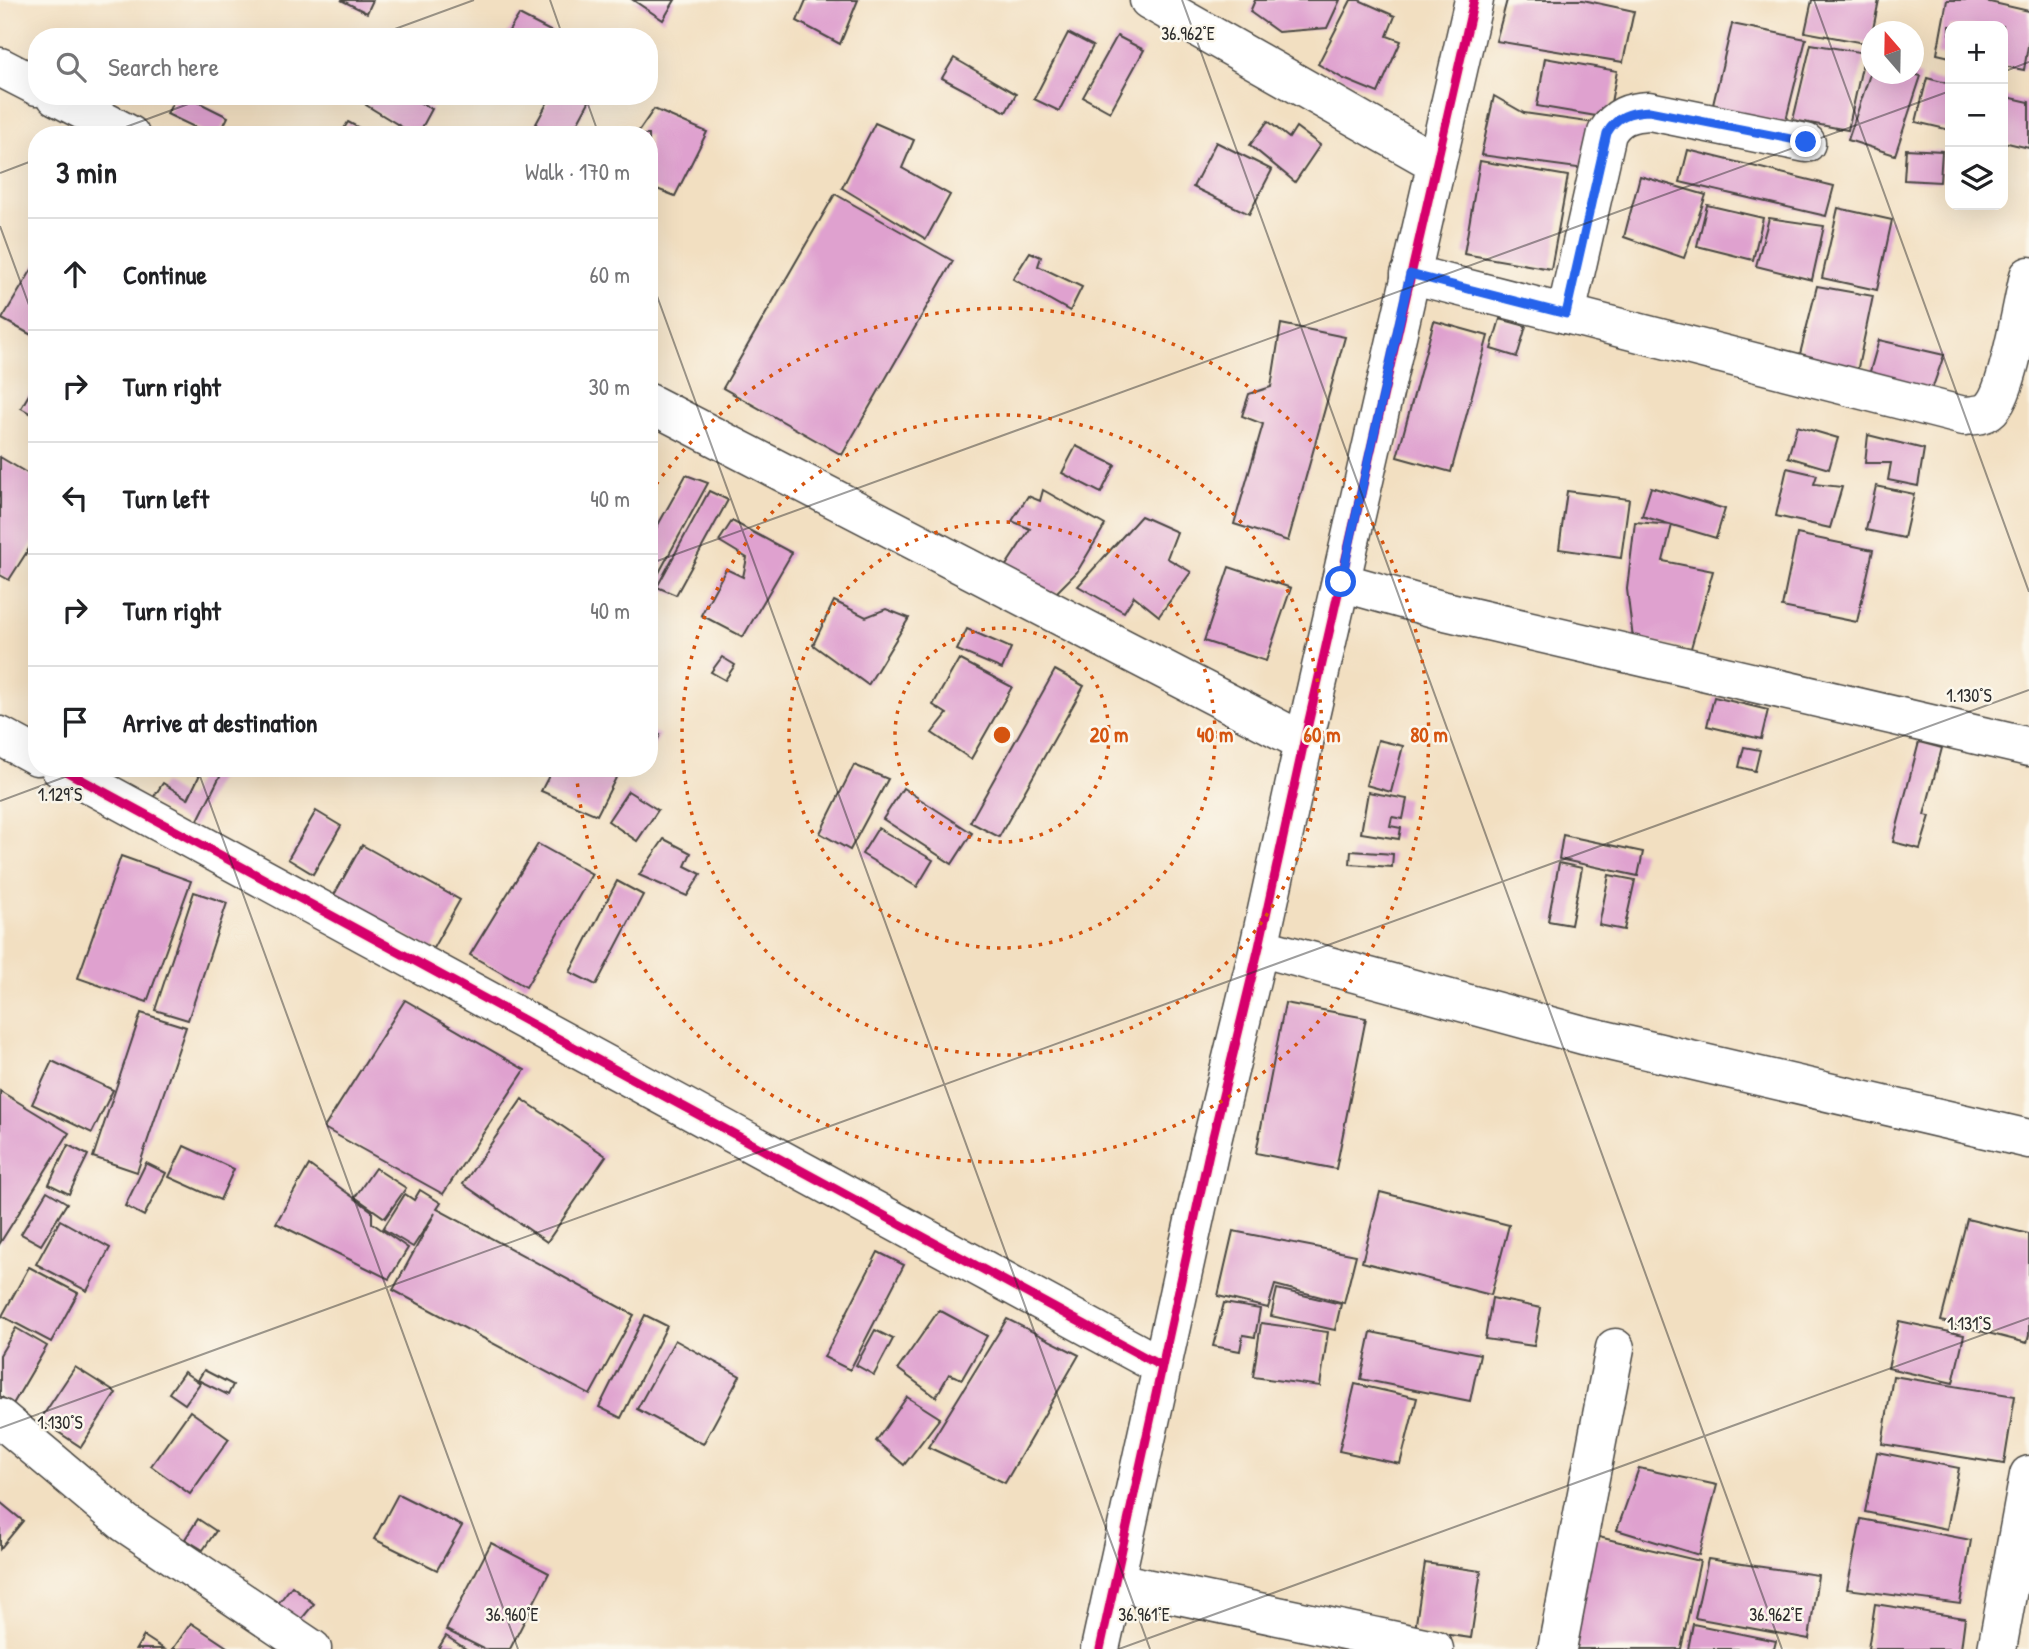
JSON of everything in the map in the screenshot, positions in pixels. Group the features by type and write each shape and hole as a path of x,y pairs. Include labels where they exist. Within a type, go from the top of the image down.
{"street":[{"path":"1149,0 1436,163"},
{"path":"1100,1649 1209,1153 1259,947 1474,0"},
{"path":"0,67 28,81"},
{"path":"73,105 113,126"},
{"path":"1566,314 1607,133 1621,116 1634,111 1649,111 1806,142"},
{"path":"1410,274 1964,416 1980,415 1992,408 2002,390 2029,276"},
{"path":"658,408 1304,742"},
{"path":"1341,582 1441,610 2029,747"},
{"path":"0,736 28,750"},
{"path":"77,777 1161,1366"},
{"path":"1259,947 1583,1035 2029,1139"},
{"path":"1557,1649 1615,1348"},
{"path":"0,1418 125,1523 312,1649"},
{"path":"1997,1649 2029,1475"},
{"path":"1116,1582 1434,1649"}],"building":[{"path":"341,0 373,0 367,13"},
{"path":"633,0 675,0 663,20"},
{"path":"806,0 858,0 840,44 797,21"},
{"path":"1255,0 1340,0 1327,28 1278,32 1250,12"},
{"path":"1351,0 1359,0 1395,16 1387,36 1401,41 1378,93 1344,79 1318,64"},
{"path":"1507,0 1583,0 1634,11 1623,62 1496,41"},
{"path":"1812,0 1879,0 1875,21 1861,21 1861,42 1805,32"},
{"path":"1947,0 1981,0 2029,11 2029,40 2024,70 2008,67 2008,21 1945,21 1945,56 1937,54"},
{"path":"519,15 544,28 511,28"},
{"path":"1732,24 1806,39 1785,124 1712,109"},
{"path":"1068,33 1093,46 1059,111 1034,99"},
{"path":"1117,36 1144,50 1110,112 1083,97"},
{"path":"1811,44 1861,52 1861,71 1848,130 1793,120"},
{"path":"954,58 1016,94 1006,112 942,78"},
{"path":"1545,58 1617,71 1608,118 1537,106"},
{"path":"1927,78 1945,83 1945,129 1916,122"},
{"path":"1867,84 1918,84 1895,155 1848,140"},
{"path":"1494,96 1524,113 1602,124 1592,170 1481,155"},
{"path":"2008,97 2029,102 2029,148 2008,143"},
{"path":"172,105 204,105 228,117 224,126 192,126 167,114"},
{"path":"366,105 425,105 432,109 423,126 400,126"},
{"path":"546,105 587,105 576,126 535,126"},
{"path":"654,109 707,132 675,196 658,189 658,126 642,126"},
{"path":"1268,121 1289,138 1296,127 1320,145 1295,182 1250,145"},
{"path":"875,123 914,140 902,168 950,195 926,239 842,188"},
{"path":"1216,142 1272,170 1249,214 1193,187"},
{"path":"1906,149 1942,151 1940,182 1904,180"},
{"path":"1688,150 1834,186 1826,216 1680,182"},
{"path":"1480,161 1568,176 1551,269 1464,254"},
{"path":"1640,176 1706,195 1684,258 1624,237"},
{"path":"835,194 953,261 842,455 723,388"},
{"path":"1707,205 1763,218 1753,260 1697,246"},
{"path":"1838,208 1892,220 1877,290 1822,278"},
{"path":"1769,218 1824,226 1812,280 1756,266"},
{"path":"1030,252 1041,257 1038,266 1082,287 1070,311 1013,279"},
{"path":"28,276 28,333 2,319"},
{"path":"1817,286 1873,296 1857,372 1799,358"},
{"path":"1500,319 1526,326 1517,357 1491,349"},
{"path":"1434,321 1488,336 1451,472 1397,457"},
{"path":"1281,324 1345,337 1288,541 1234,524 1263,424 1242,416 1249,394 1271,387"},
{"path":"1879,340 1944,355 1930,395 1867,382"},
{"path":"28,396 28,412 21,408"},
{"path":"1797,426 1838,438 1829,469 1788,457"},
{"path":"1868,435 1924,449 1918,486 1888,480 1891,463 1865,463"},
{"path":"1076,446 1115,465 1101,493 1062,473"},
{"path":"0,457 28,474 28,550 9,580 0,575"},
{"path":"1787,468 1817,475 1814,484 1842,487 1830,528 1776,516"},
{"path":"686,475 708,483 658,575 658,525"},
{"path":"1876,486 1914,494 1904,538 1866,530"},
{"path":"1651,487 1725,509 1716,538 1642,516"},
{"path":"1043,490 1105,525 1077,572 1054,595 1005,567 1030,529 1012,521 1028,496 1040,501"},
{"path":"709,491 728,500 676,595 658,585"},
{"path":"1567,491 1629,499 1621,558 1559,549"},
{"path":"1141,516 1177,532 1167,558 1191,572 1159,616 1134,596 1124,612 1078,586"},
{"path":"732,521 792,553 743,637 701,615 726,569 743,577 747,558 719,541"},
{"path":"1635,522 1672,525 1663,561 1713,571 1691,648 1633,639 1627,589"},
{"path":"1797,534 1873,550 1857,622 1782,607"},
{"path":"1229,567 1291,588 1266,661 1204,641"},
{"path":"834,601 866,617 886,609 909,618 868,685 813,645"},
{"path":"967,629 1011,648 1002,669 957,650"},
{"path":"722,657 735,665 725,680 711,672"},
{"path":"959,659 1012,687 971,759 932,733 947,714 933,705"},
{"path":"1055,670 1084,686 999,837 970,822"},
{"path":"1714,697 1768,710 1761,739 1707,726"},
{"path":"1378,740 1403,746 1391,792 1366,785"},
{"path":"1919,742 1942,748 1924,815 1930,816 1920,849 1893,842"},
{"path":"1744,747 1760,750 1755,771 1739,767"},
{"path":"854,765 888,779 850,850 820,833"},
{"path":"199,777 220,777 194,828 151,801 163,783 188,799"},
{"path":"548,777 616,777 597,815 541,791"},
{"path":"903,788 972,833 952,864 883,819"},
{"path":"628,791 658,810 637,841 608,821"},
{"path":"1368,792 1407,799 1403,819 1392,817 1390,826 1401,828 1399,839 1361,833"},
{"path":"316,811 341,826 313,874 288,859"},
{"path":"878,828 933,860 917,887 862,854"},
{"path":"1563,835 1643,852 1638,876 1559,859"},
{"path":"664,839 691,853 685,866 701,874 687,896 639,875"},
{"path":"538,844 592,874 526,987 470,955"},
{"path":"362,845 460,900 432,950 334,895"},
{"path":"1351,851 1393,854 1392,867 1350,864"},
{"path":"121,856 191,881 147,1002 78,978"},
{"path":"1559,863 1582,868 1571,925 1548,921"},
{"path":"1609,875 1635,880 1624,930 1599,925"},
{"path":"617,881 643,895 596,985 570,972"},
{"path":"194,892 227,903 188,1020 155,1010"},
{"path":"405,1000 525,1070 443,1194 324,1128"},
{"path":"1285,1003 1366,1018 1336,1169 1256,1153"},
{"path":"141,1013 186,1027 137,1172 93,1157"},
{"path":"52,1061 113,1090 92,1133 32,1104"},
{"path":"0,1091 69,1133 0,1243"},
{"path":"522,1099 606,1156 547,1242 463,1184"},
{"path":"68,1145 88,1155 69,1194 49,1184"},
{"path":"184,1146 234,1169 220,1200 169,1177"},
{"path":"146,1163 166,1173 144,1216 125,1206"},
{"path":"309,1165 372,1211 372,1223 408,1248 389,1279 276,1223"},
{"path":"375,1168 406,1188 385,1218 355,1197"},
{"path":"420,1190 441,1203 437,1209 634,1315 590,1395 393,1290 435,1213 413,1247 383,1229 405,1194 414,1200"},
{"path":"47,1191 67,1203 41,1245 21,1234"},
{"path":"1380,1192 1509,1225 1491,1295 1362,1262"},
{"path":"1967,1219 2029,1234 2027,1343 1941,1321"},
{"path":"60,1220 110,1248 87,1291 36,1264"},
{"path":"1233,1231 1356,1255 1344,1303 1275,1285 1268,1308 1218,1296"},
{"path":"878,1252 904,1265 850,1370 824,1357"},
{"path":"29,1267 78,1293 51,1342 2,1316"},
{"path":"1277,1289 1341,1304 1335,1330 1271,1316"},
{"path":"1492,1298 1541,1308 1534,1346 1485,1339"},
{"path":"1224,1303 1260,1309 1255,1337 1243,1335 1240,1351 1213,1346"},
{"path":"939,1310 987,1336 962,1379 949,1374 936,1397 898,1369"},
{"path":"645,1315 667,1326 621,1418 599,1407"},
{"path":"1007,1319 1079,1355 1005,1483 928,1447"},
{"path":"1899,1321 1964,1335 1953,1383 1888,1368"},
{"path":"1261,1323 1328,1332 1320,1386 1253,1377"},
{"path":"16,1328 47,1346 13,1404 0,1396 0,1355"},
{"path":"875,1330 893,1339 874,1375 856,1365"},
{"path":"1371,1332 1480,1354 1470,1401 1361,1379"},
{"path":"675,1340 740,1376 703,1444 637,1409"},
{"path":"75,1367 116,1393 81,1447 40,1420"},
{"path":"204,1370 233,1385 228,1395 198,1380"},
{"path":"184,1372 200,1383 185,1404 169,1393"},
{"path":"1893,1376 2015,1396 2004,1464 1882,1444"},
{"path":"1355,1384 1417,1398 1400,1464 1339,1451"},
{"path":"907,1397 940,1418 904,1465 876,1441"},
{"path":"190,1411 229,1439 190,1494 151,1466"},
{"path":"1877,1452 1959,1468 1947,1529 1865,1512"},
{"path":"1639,1468 1717,1485 1699,1555 1617,1530"},
{"path":"398,1494 462,1526 437,1570 374,1539"},
{"path":"0,1502 23,1521 0,1549"},
{"path":"198,1519 216,1531 203,1550 185,1539"},
{"path":"1861,1519 1971,1540 1960,1604 1847,1589"},
{"path":"1586,1534 1700,1561 1681,1649 1562,1649"},
{"path":"491,1543 549,1573 510,1649 484,1649 446,1630"},
{"path":"1708,1559 1818,1575 1809,1639 1695,1618"},
{"path":"1425,1563 1481,1571 1471,1638 1415,1630"},
{"path":"292,1586 314,1604 299,1622 277,1605"},
{"path":"1875,1604 1965,1618 1961,1649 1868,1649"},
{"path":"191,1623 230,1649 173,1649"},
{"path":"1693,1624 1776,1641 1774,1649 1688,1649"},
{"path":"144,1636 164,1649 136,1649"},
{"path":"446,1636 466,1649 438,1649"}],"cycle path":[{"path":"1100,1649 1209,1153 1259,947 1474,0"},
{"path":"77,777 1161,1366"}],"route":[{"path":"1341,582 1410,274 1566,314 1607,133 1621,116 1634,111 1649,111 1806,142"}]}
